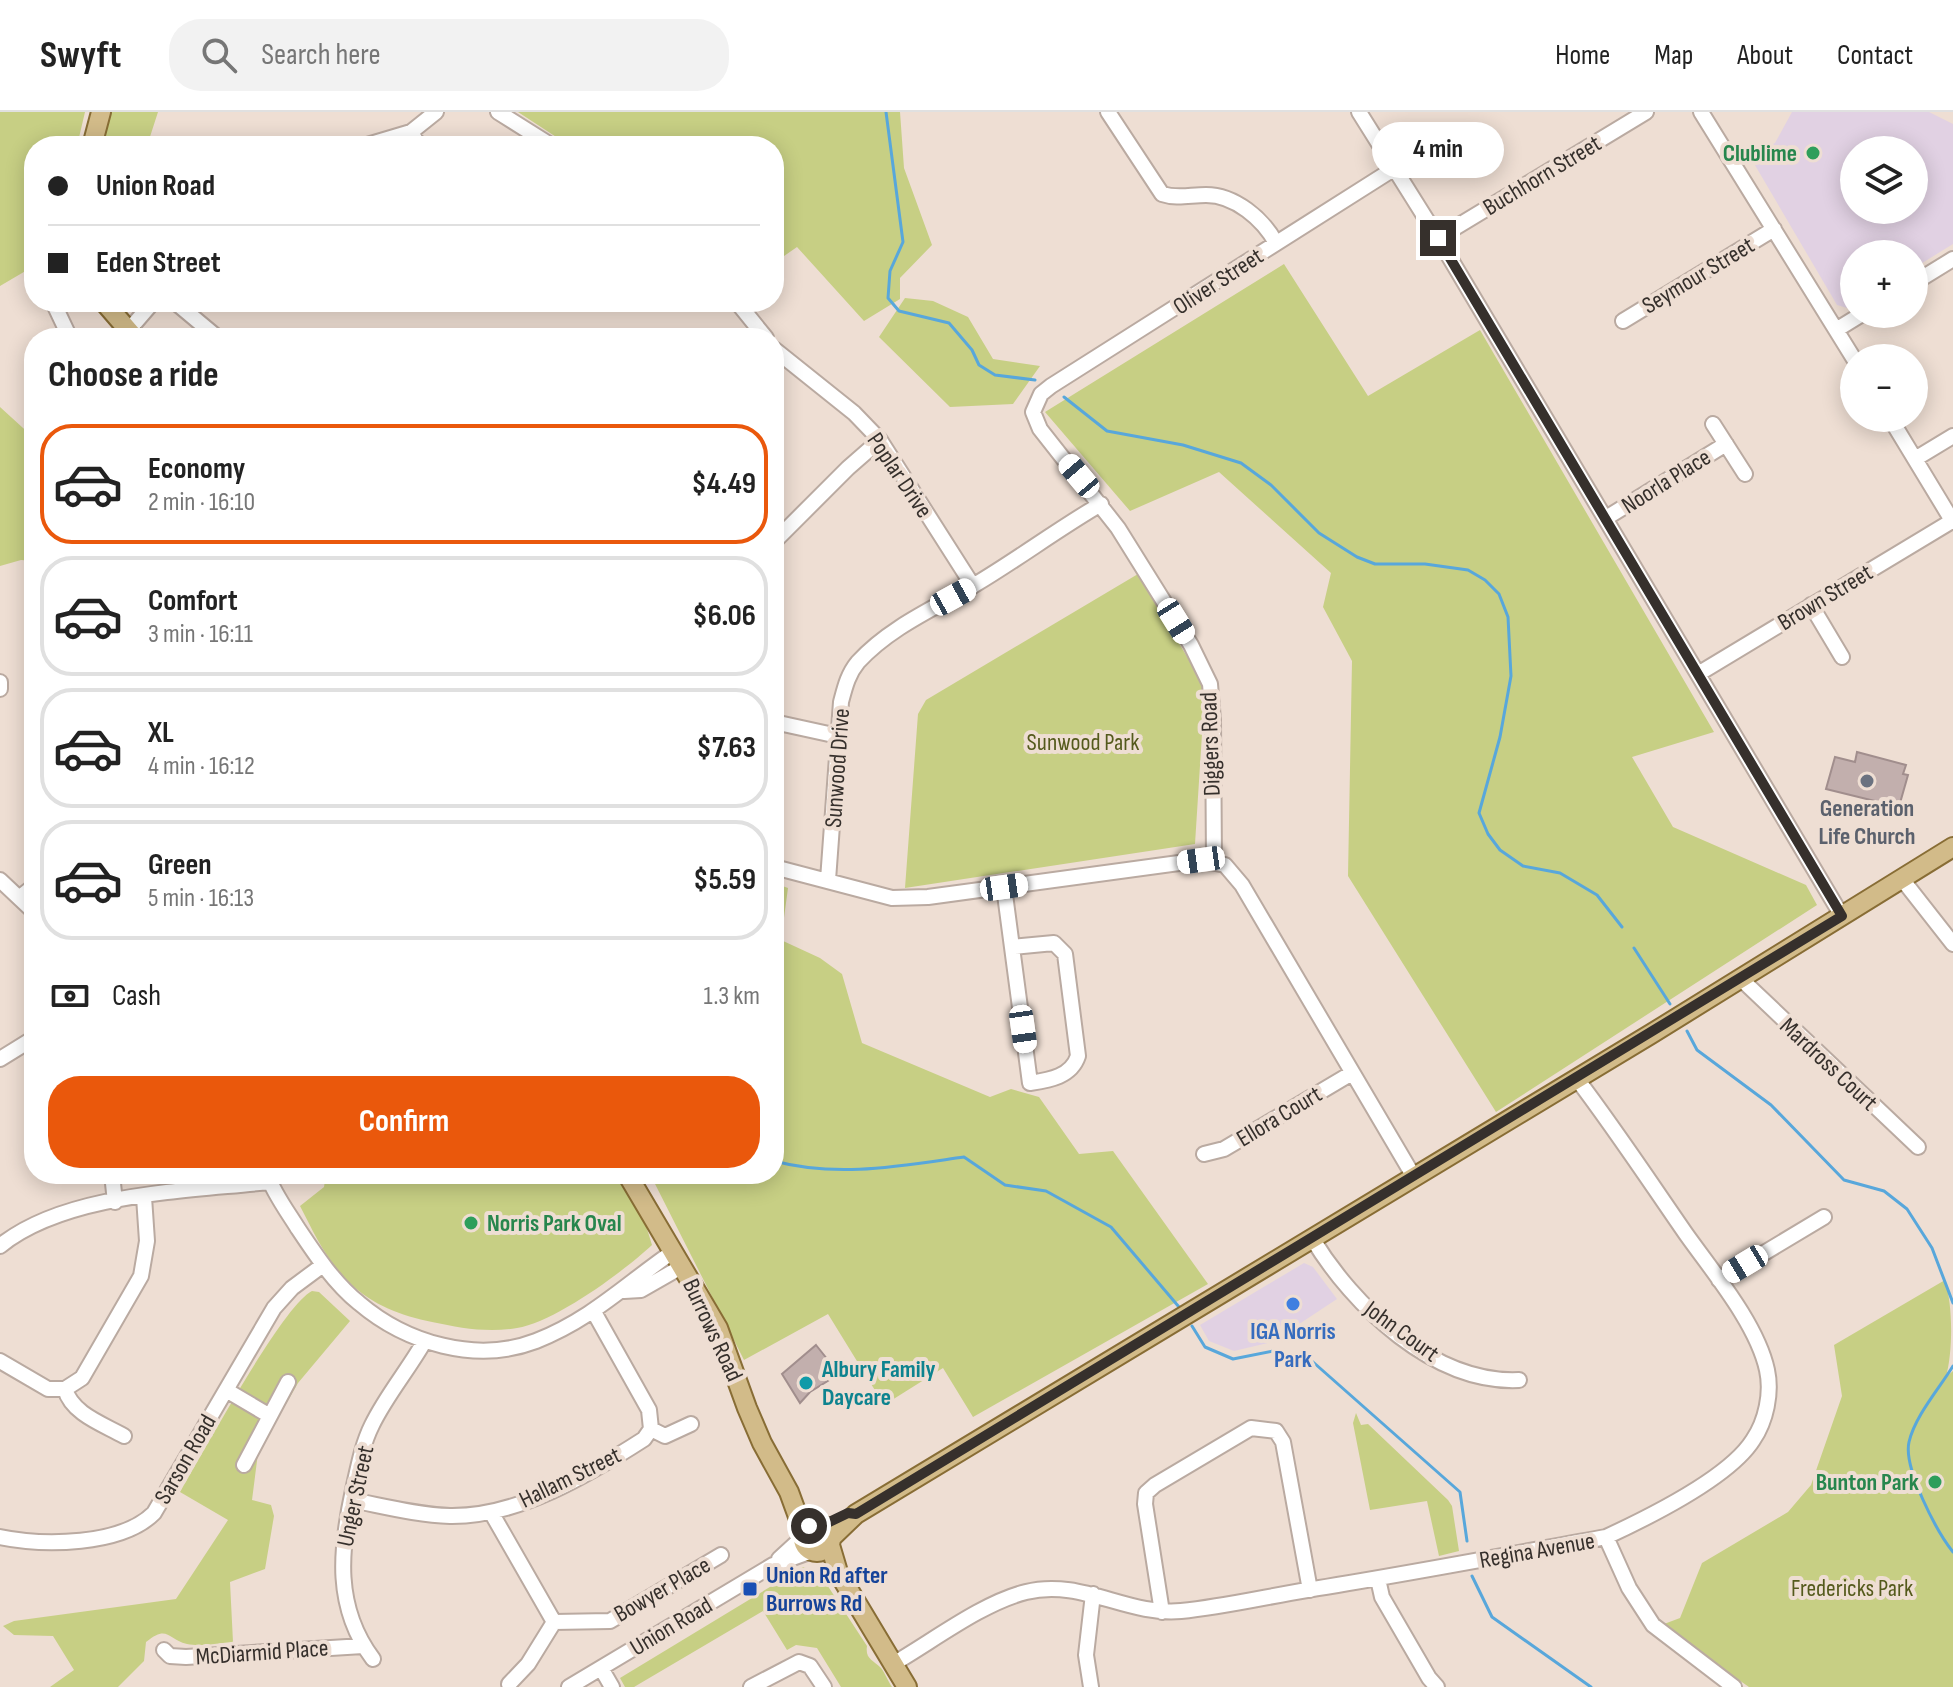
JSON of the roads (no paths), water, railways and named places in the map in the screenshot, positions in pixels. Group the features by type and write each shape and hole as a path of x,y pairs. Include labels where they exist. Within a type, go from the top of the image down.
{"main road":[{"path":"95,136 101,112"},
{"path":"112,312 126,328"},
{"name":"Union Road","path":"817,1538 848,1513 856,1514 1577,1079 1953,847"},
{"name":"Burrows Road","path":"633,1184 718,1328 762,1443 907,1687"}],"street":[{"path":"398,136 411,132 436,112"},
{"path":"498,112 536,136"},
{"path":"1108,112 1162,194 1172,198 1217,196 1243,208 1264,224 1276,243"},
{"path":"1359,112 1438,238 1842,916"},
{"name":"Buchhorn Street","path":"1438,238 1646,112"},
{"path":"1701,112 1845,344"},
{"path":"411,132 413,136"},
{"name":"Oliver Street","path":"1041,394 1395,168"},
{"name":"Seymour Street","path":"1623,321 1774,229"},
{"path":"1928,274 1953,259"},
{"path":"187,312 206,328"},
{"path":"745,312 758,328"},
{"path":"1836,330 1840,328"},
{"name":"Poplar Drive","path":"784,357 854,413 880,440 973,586"},
{"name":"Diggers Road","path":"1041,394 1033,412 1035,420 1101,504 1191,645 1210,684 1213,720 1207,861"},
{"name":"Noorla Place","path":"1713,424 1745,474"},
{"path":"1899,432 1953,522"},
{"path":"1915,459 1953,436"},
{"path":"784,532 880,440"},
{"name":"Noorla Place","path":"1606,518 1726,444"},
{"name":"Sunwood Drive","path":"828,880 841,702 846,682 855,665 891,634 1101,504"},
{"name":"Brown Street","path":"1698,674 1953,522"},
{"path":"1811,605 1842,657"},
{"path":"0,682 0,689"},
{"path":"784,724 838,736"},
{"path":"784,869 892,898 928,897 1207,861 1225,865 1242,885 1414,1177"},
{"path":"1902,879 1953,944"},
{"path":"0,880 24,903"},
{"path":"1004,887 1030,1083 1053,1080 1069,1070 1078,1056 1065,954 1054,943 1012,947"},
{"path":"19,898 24,894"},
{"name":"Mardross Court","path":"1741,979 1918,1147"},
{"path":"0,1059 24,1044"},
{"name":"Ellora Court","path":"1204,1154 1224,1149 1352,1073"},
{"name":"Regina Avenue","path":"893,1664 983,1611 1026,1592 1062,1588 1162,1612 1378,1579 1606,1537 1640,1521 1728,1468 1753,1441 1767,1411 1767,1372 1758,1344 1719,1280 1577,1079"},
{"path":"113,1184 115,1202"},
{"path":"0,1246 50,1217 115,1202 229,1184"},
{"path":"272,1184 323,1265 358,1303 424,1342 466,1349 516,1346 535,1341 594,1312 624,1291 641,1290 679,1258"},
{"path":"0,1361 48,1389 65,1389 82,1378 141,1276 147,1241 144,1197"},
{"path":"1719,1280 1824,1217"},
{"name":"John Court","path":"1312,1238 1353,1295 1400,1335 1467,1373 1498,1381 1519,1380"},
{"name":"Sarson Road","path":"0,1537 30,1543 96,1538 130,1530 143,1523 154,1513 274,1308 292,1288 323,1265"},
{"path":"594,1312 649,1410 651,1429 665,1436 691,1424"},
{"name":"Unger Street","path":"373,1659 363,1646 343,1590 343,1544 371,1426 424,1342"},
{"path":"244,1465 288,1382"},
{"path":"65,1389 68,1399 75,1406 124,1436"},
{"name":"Sarson Road","path":"226,1390 270,1416"},
{"path":"1162,1612 1145,1504 1146,1493 1251,1428 1276,1431 1283,1442 1310,1590"},
{"name":"Hallam Street","path":"351,1500 451,1516 491,1512 580,1477 644,1439 651,1429"},
{"path":"491,1512 554,1622 528,1664 509,1684"},
{"path":"1606,1537 1629,1588 1653,1625 1734,1687"},
{"name":"Union Road","path":"569,1687 596,1676 817,1538"},
{"name":"Bowyer Place","path":"554,1622 610,1621 721,1555"},
{"path":"1378,1579 1387,1606 1437,1687"},
{"path":"1091,1687 1086,1655 1093,1594"},
{"name":"McDiarmid Place","path":"164,1650 170,1656 186,1657 363,1646"},
{"path":"751,1687 799,1662 810,1666 824,1687"},
{"path":"596,1676 612,1687"}],"waterway":[{"path":"886,112 903,242 890,271 888,298 899,311 949,323 972,350 979,365 995,375 1035,380"},
{"path":"1064,397 1107,431 1183,445 1241,463 1271,485 1319,533 1357,557 1375,564 1425,564 1468,570 1485,580 1499,594 1508,617 1511,676 1500,737 1479,813 1488,834 1500,850 1523,866 1560,873 1597,895 1622,927"},
{"path":"1634,948 1670,1004"},
{"path":"1687,1031 1697,1050 1771,1105 1844,1180 1884,1191 1907,1209 1932,1248 1953,1303"},
{"path":"784,1163 845,1170 964,1157 1005,1185 1046,1191 1111,1227 1179,1307"},
{"path":"1192,1326 1205,1347 1233,1359 1273,1351 1313,1362 1460,1492 1467,1541"},
{"path":"1953,1366 1916,1422 1909,1442 1916,1483 1953,1552"},
{"path":"1472,1576 1492,1617 1591,1687"}],"place":[{"name":"Clublime","path":"1813,153"},
{"name":"Generation Life Church","path":"1867,781"},
{"name":"Norris Park Oval","path":"471,1223"},
{"name":"IGA Norris Park","path":"1293,1304"},
{"name":"Albury Family Daycare","path":"806,1383"},
{"name":"Bunton Park","path":"1935,1482"},
{"name":"Union Rd after Burrows Rd","path":"750,1589"}],"park label":[{"name":"Sunwood Park","path":"1083,742"},
{"name":"Fredericks Park","path":"1852,1588"}]}
